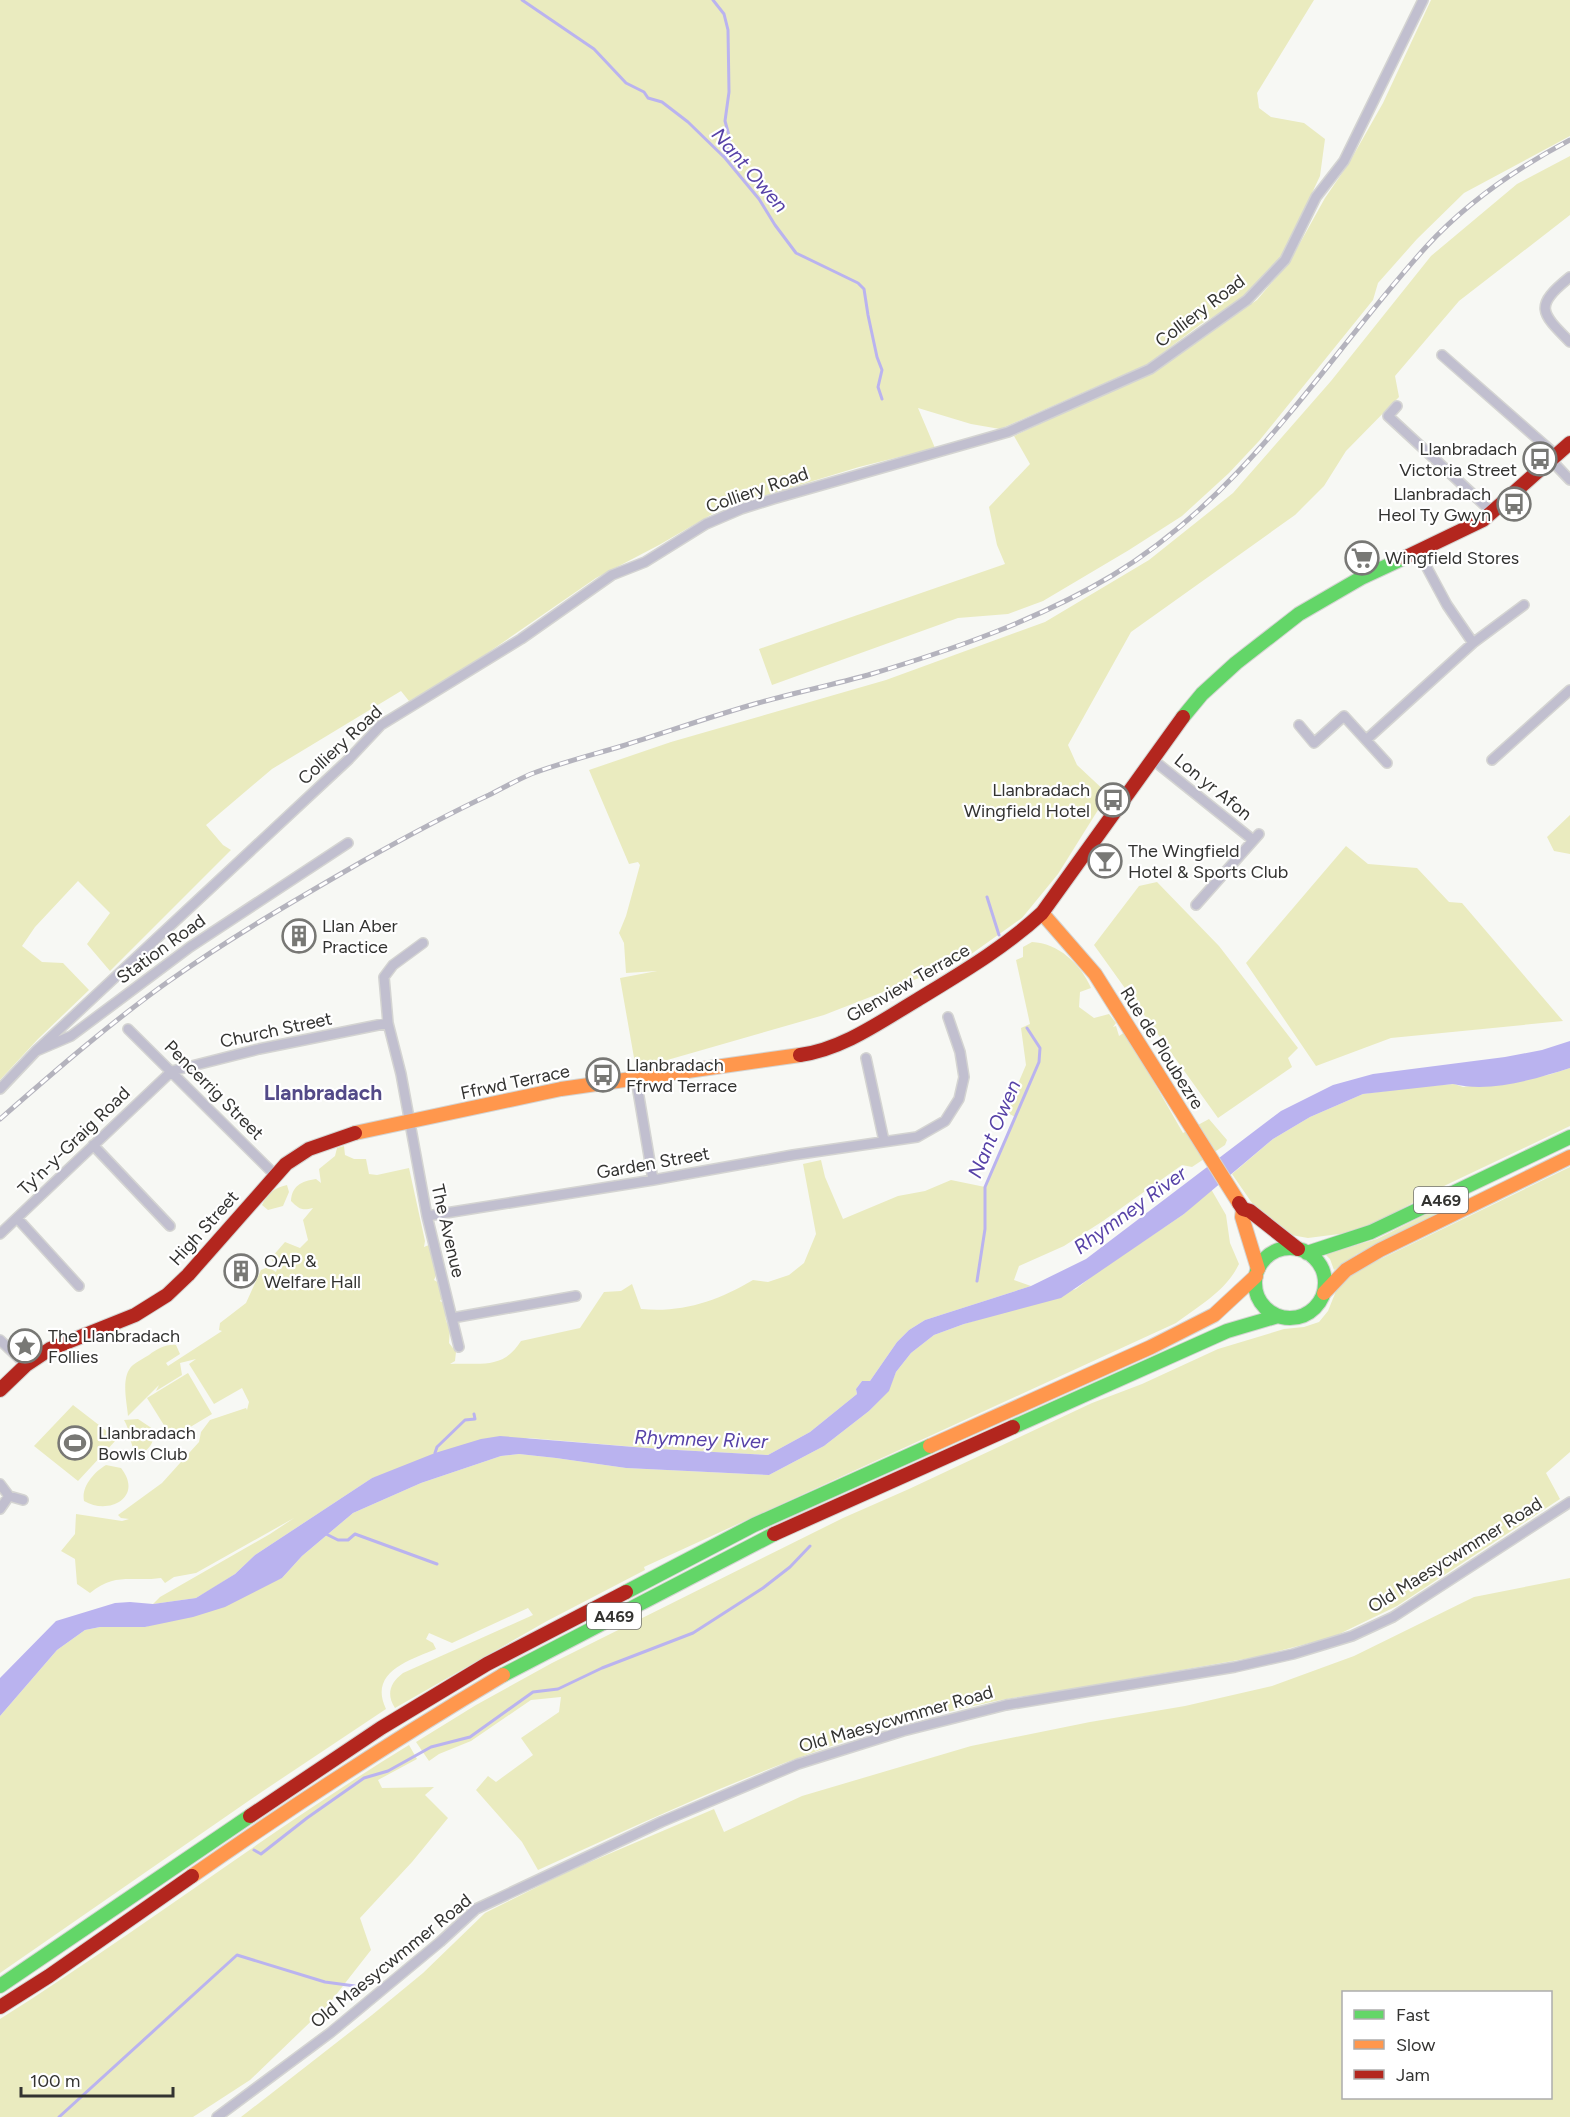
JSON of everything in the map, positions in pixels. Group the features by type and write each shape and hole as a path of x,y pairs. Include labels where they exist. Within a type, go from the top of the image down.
{"main road":[{"name":"Glenview Terrace","path":"633,1079 785,1059 829,1049 877,1024 989,957 1042,913 1152,759 1202,694 1272,633 1299,614 1361,578 1468,528 1492,512 1570,443"},
{"name":"Rue de Ploubezre","path":"1042,913 1095,974 1243,1209 1242,1217 1257,1273"},
{"name":"Ffrwd Terrace","path":"408,1123 561,1089 633,1079"},
{"name":"High Street","path":"0,1390 27,1365 60,1344 135,1316 167,1295 188,1275 275,1175 296,1156 337,1138 408,1123"},
{"name":"A469","path":"1303,1251 1371,1232 1570,1137"},
{"name":"A469","path":"1324,1293 1346,1270 1380,1250 1570,1157"},
{"name":"Rue de Ploubezre","path":"1243,1209 1250,1211 1287,1242 1303,1251"},
{"path":"1288,1248 1303,1251 1316,1260 1323,1270 1324,1293 1319,1303 1300,1317 1278,1316 1269,1311 1258,1295 1257,1273 1265,1259 1276,1251 1288,1248"},
{"name":"A469","path":"0,1986 372,1734 488,1664 754,1525 1183,1331 1214,1315 1257,1273"},
{"name":"A469","path":"0,2007 49,1976 291,1807 385,1746 503,1675 758,1541 1227,1331 1278,1316"}],"street":[{"name":"Colliery Road","path":"36,1051 349,759 381,725 521,639 612,575 645,562 706,524 741,509 1008,432 1150,369 1247,300 1285,260 1316,197 1344,161 1424,0"},
{"path":"1570,277 1551,292 1545,309 1547,319 1570,342"},
{"path":"1442,355 1554,458 1570,480"},
{"path":"1397,406 1388,416 1492,512"},
{"path":"1418,551 1448,605 1473,643"},
{"path":"1366,740 1473,643 1524,604"},
{"path":"1492,760 1570,690"},
{"path":"1299,725 1314,742 1344,716 1387,763"},
{"name":"Lon yr Afon","path":"1152,759 1256,837 1196,905"},
{"name":"Station Road","path":"0,1089 36,1051 70,1036 167,963 348,843"},
{"name":"The Avenue","path":"423,943 393,965 384,977 388,1023 401,1074 408,1123 427,1216 459,1347"},
{"name":"Garden Street","path":"427,1216 793,1155 917,1137 945,1121 959,1099 964,1077 960,1052 948,1017"},
{"name":"Church Street","path":"172,1071 259,1049 388,1023"},
{"name":"Pencerrig Street","path":"128,1029 275,1175"},
{"path":"866,1058 884,1141"},
{"name":"Ty'n-y-Graig Road","path":"0,1234 172,1071"},
{"path":"633,1079 653,1180"},
{"path":"93,1145 170,1226"},
{"path":"17,1218 79,1286"},
{"path":"452,1318 576,1296"},
{"path":"0,1340 27,1365"},
{"path":"0,1484 9,1496 23,1500"},
{"path":"0,1509 9,1496"},
{"name":"Old Maesycwmmer Road","path":"217,2117 330,2033 476,1909 661,1822 798,1764 903,1731 1006,1705 1235,1667 1293,1654 1352,1636 1393,1617 1570,1502"}],"green space":[{"path":"0,0 1314,0 1257,93 1259,108 1271,117 1304,123 1325,139 1320,176 1282,257 1245,298 1201,324 1148,364 1000,429 971,424 918,408 935,448 859,467 721,509 596,578 457,674 409,701 401,691 272,769 206,825 223,845 231,850 110,971 87,944 110,913 78,881 35,927 22,946 42,962 63,963 89,990 38,1039 0,1080"},
{"path":"1431,0 1570,0 1570,136 1464,193 1417,239 1378,283 1373,300 1259,441 1229,473 1182,516 1043,601 1008,614 958,618 772,685 759,649 1005,564 997,545 989,507 1030,464 1014,436 1153,371 1257,300 1290,261 1325,198 1349,163 1383,103"},
{"path":"1570,156 1570,215 1459,301 1395,376 1399,397 1346,451 1324,486 1295,515 1131,632 1068,745 1077,765 1108,794 1058,874 1022,918 960,962 824,1015 636,1069 620,978 657,971 626,973 624,943 619,933 640,865 638,862 629,864 589,770 671,742 886,680 1045,622 1149,560 1233,493 1331,381 1431,256 1517,184"},
{"path":"1570,815 1570,854 1554,851 1547,837"},
{"path":"1346,846 1368,864 1417,868 1449,902 1462,903 1563,1021 1391,1038 1316,1066 1246,963"},
{"path":"1157,882 1219,946 1298,1048 1288,1058 1292,1067 1218,1118 1094,945 1139,886"},
{"path":"1032,942 1051,946 1075,963 1091,988 1080,992 1079,1007 1094,1018 1109,1014 1116,1023 1113,1027 1116,1026 1119,1036 1125,1032 1183,1133 1209,1119 1227,1140 1225,1145 1192,1167 1182,1165 1064,1246 1019,1266 1014,1280 1031,1286 925,1320 909,1330 897,1342 870,1381 862,1381 856,1389 857,1394 810,1432 768,1455 529,1438 372,1478 255,1555 235,1574 196,1598 153,1604 160,1597 294,1518 196,1573 174,1577 165,1583 161,1578 116,1580 99,1586 90,1593 77,1584 75,1559 61,1551 75,1534 76,1514 122,1521 129,1519 118,1515 162,1483 199,1442 201,1432 210,1420 246,1408 247,1410 249,1402 242,1388 214,1404 189,1364 196,1359 180,1363 182,1375 156,1391 159,1385 128,1416 125,1382 129,1370 158,1349 176,1345 180,1354 166,1363 168,1366 222,1331 219,1330 220,1323 246,1303 261,1270 268,1267 276,1272 277,1269 271,1258 285,1242 300,1248 308,1240 303,1220 313,1208 299,1208 291,1201 293,1192 306,1181 316,1179 321,1183 319,1169 335,1156 337,1148 344,1146 345,1155 354,1159 366,1159 369,1174 377,1175 409,1168 425,1241 424,1247 431,1244 439,1269 434,1280 444,1286 443,1297 440,1301 448,1306 446,1318 450,1328 449,1343 456,1352 455,1361 450,1364 481,1364 498,1361 514,1351 521,1341 580,1328 604,1292 621,1291 632,1284 641,1309 671,1309 699,1304 726,1294 753,1280 768,1282 789,1275 804,1263 816,1234 803,1164 821,1160 825,1177 843,1219 898,1196 925,1191 951,1180 985,1187 1015,1117 1006,1112 1026,1065 1021,1028 1030,1024 1016,960 1023,957 1023,947"},
{"path":"1570,1068 1570,1126 1446,1185 1375,1223 1347,1233 1308,1238 1291,1235 1274,1224 1252,1203 1232,1174 1273,1139 1310,1117 1363,1094 1454,1084 1463,1087 1548,1075"},
{"path":"1570,1167 1570,1452 1546,1473 1560,1499 1397,1606 1333,1637 1256,1657 1003,1700 888,1728 836,1744 735,1783 538,1870 522,1842 476,1790 488,1776 496,1782 533,1755 521,1738 559,1712 561,1697 531,1700 471,1741 439,1754 429,1761 416,1742 476,1705 552,1663 843,1518 1092,1403 1142,1384 1218,1349 1284,1329 1304,1327 1319,1322 1328,1311 1338,1286 1358,1270"},
{"path":"287,1185 289,1192 283,1206 268,1210 262,1205 272,1192"},
{"path":"1211,1189 1226,1215 1230,1243 1239,1264 1234,1274 1220,1290 1176,1323 644,1567 645,1570 547,1621 395,1708 390,1693 392,1685 403,1673 533,1615 528,1608 452,1643 429,1633 426,1639 433,1643 436,1649 404,1663 387,1677 382,1696 386,1709 0,1973 0,1716 57,1650 85,1630 100,1627 145,1627 282,1578 302,1556 353,1513 421,1483 501,1456 519,1454 626,1468 769,1475 824,1446 869,1411 888,1391 896,1372 911,1353 934,1335 1076,1289 1184,1214"},
{"path":"1465,1195 1468,1200 1357,1254 1334,1270 1330,1259 1325,1254 1377,1239"},
{"path":"188,1373 212,1414 172,1438 147,1398"},
{"name":"Llanbradach Bowls Club","path":"73,1405 117,1439 78,1481 34,1446"},
{"path":"138,1419 153,1429 152,1442 144,1452 134,1450 124,1420"},
{"path":"106,1465 121,1468 127,1478 126,1495 113,1505 94,1505 84,1501 84,1490 89,1480"},
{"path":"1570,1578 1570,2117 241,2117 423,1973 485,1913 569,1871 714,1809 724,1832 802,1796 971,1746 1185,1706 1272,1686 1354,1656 1474,1597"},
{"path":"409,1745 417,1759 378,1780 382,1788 434,1787 425,1795 448,1818 412,1862 360,1918 371,1950 328,2005 250,2080 193,2117 0,2117 0,2019"}],"shaded area":[{"path":"1570,1041 1570,1068 1513,1084 1482,1087 1453,1084 1363,1094 1310,1117 1273,1139 1184,1214 1061,1298 964,1324 934,1335 911,1353 896,1372 889,1391 869,1411 824,1446 769,1475 626,1468 519,1454 501,1456 421,1483 353,1513 302,1556 282,1578 225,1607 193,1617 145,1627 100,1627 85,1630 57,1650 0,1716 0,1678 56,1621 115,1603 153,1604 196,1598 235,1574 255,1555 372,1478 435,1453 481,1439 500,1436 768,1455 810,1432 857,1394 856,1389 862,1381 870,1381 897,1342 909,1330 925,1320 1031,1286 1086,1259 1281,1111 1333,1085 1373,1074 1505,1057 1542,1050"}],"waterway":[{"name":"Nant Owen","path":"522,0 594,49 626,83 644,92 648,98 662,102 688,122 725,158 759,199 796,253 858,283 864,289 877,357 882,370 878,387 882,399"},
{"path":"713,0 724,14 728,30 729,92 725,121 730,139 725,157"},
{"name":"Nant Owen","path":"987,897 999,935"},
{"name":"Nant Owen","path":"977,1281 985,1229 985,1187 1039,1062 1040,1048 1027,1028"},
{"path":"435,1453 437,1447 465,1420 475,1419 474,1414"},
{"path":"326,1534 338,1540 348,1540 355,1534 437,1564"},
{"path":"254,1850 261,1854 364,1778 388,1771 431,1747 470,1737 533,1692 558,1689 602,1668 693,1633 763,1588 790,1567 810,1546"},
{"path":"59,2117 237,1955 325,1982 355,1986"}],"railway":[{"path":"0,1119 125,1014 216,949 363,861 520,779 553,766 741,708 868,675 931,655 1025,620 1113,575 1161,542 1205,505 1244,465 1282,423 1389,290 1426,247 1458,215 1531,162 1570,140"}],"traffic: fast":[{"path":"1183,717 1202,694 1236,663 1299,614 1361,578 1404,558"},
{"path":"1307,1253 1371,1232 1570,1137"},
{"path":"1290,1248 1309,1254 1319,1264 1325,1283 1319,1302 1309,1312 1290,1318 1271,1312 1261,1302 1255,1283 1261,1264 1271,1254 1290,1248"},
{"path":"1013,1427 1227,1331 1278,1316"},
{"path":"626,1592 754,1525 930,1446"},
{"path":"503,1675 774,1534"},
{"path":"0,1986 250,1816"}],"traffic: slow":[{"path":"1042,913 1095,974 1239,1203"},
{"path":"355,1133 561,1089 800,1055"},
{"path":"1324,1293 1346,1270 1380,1250 1570,1157"},
{"path":"1243,1209 1242,1217 1258,1269"},
{"path":"930,1446 1151,1347 1214,1315 1256,1276"},
{"path":"192,1876 346,1772 503,1675"}],"traffic: jam":[{"path":"1404,558 1483,520 1570,443"},
{"path":"800,1055 831,1047 875,1025 982,960 1042,913 1183,717"},
{"path":"0,1390 26,1365 50,1349 135,1315 167,1295 188,1275 286,1164 309,1149 355,1133"},
{"path":"1239,1203 1243,1209 1250,1211 1298,1249"},
{"path":"774,1534 1013,1427"},
{"path":"250,1816 381,1728 487,1664 626,1592"},
{"path":"0,2007 49,1976 192,1876"}],"place":[{"name":"Llanbradach Victoria Street","path":"1540,459"},
{"name":"Llanbradach Heol Ty Gwyn","path":"1514,504"},
{"name":"Wingfield Stores","path":"1362,558"},
{"name":"Llanbradach Wingfield Hotel","path":"1113,800"},
{"name":"The Wingfield Hotel & Sports Club","path":"1105,861"},
{"name":"Llan Aber Practice","path":"299,936"},
{"name":"Llanbradach Ffrwd Terrace","path":"603,1075"},
{"name":"OAP & Welfare Hall","path":"241,1271"},
{"name":"The Llanbradach Follies","path":"25,1346"},
{"name":"Llanbradach Bowls Club","path":"75,1443"}],"district":[{"name":"Llanbradach","path":"323,1092"}],"water label":[{"name":"Rhymney River","path":"1130,1210"},
{"name":"Rhymney River","path":"701,1439"}]}
